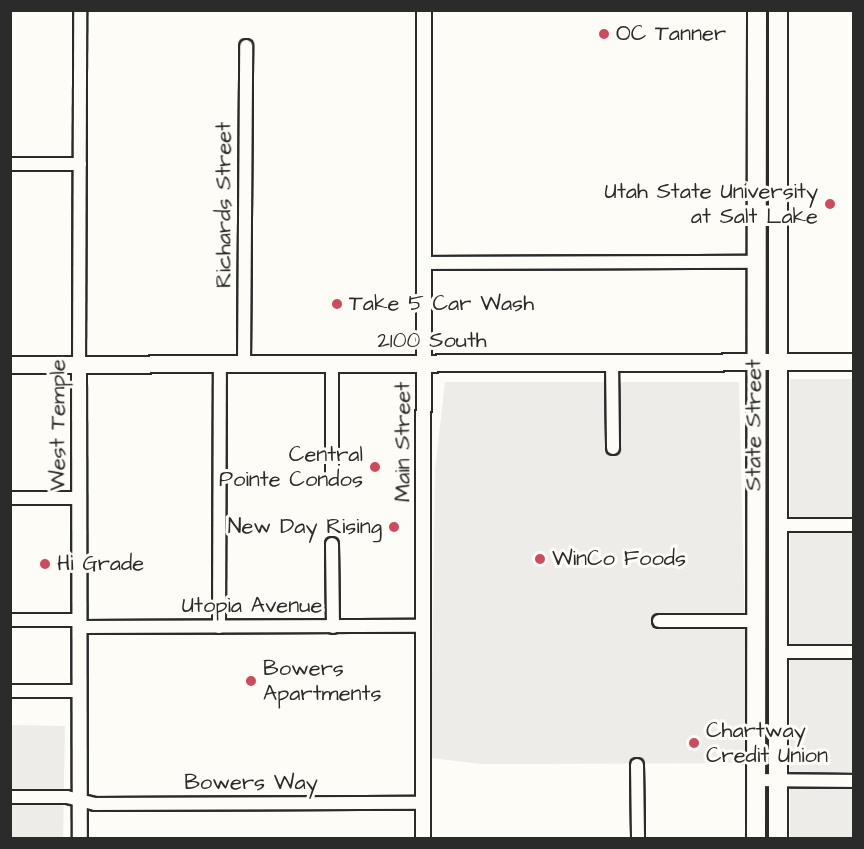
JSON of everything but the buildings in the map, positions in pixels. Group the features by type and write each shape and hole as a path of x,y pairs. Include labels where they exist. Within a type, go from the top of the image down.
{"main road":[{"name":"State Street","path":"756,838 757,10"},
{"name":"State Street","path":"778,10 778,838"},
{"name":"2100 South","path":"10,365 854,362"},
{"path":"756,621 765,630 769,690 778,697"}],"street":[{"name":"West Temple","path":"80,10 80,838"},
{"name":"Main Street","path":"423,838 424,10"},
{"name":"Richards Street","path":"244,364 246,46"},
{"path":"10,164 80,164"},
{"path":"424,263 756,262"},
{"path":"612,362 613,448"},
{"path":"219,627 220,364"},
{"path":"332,364 332,478"},
{"path":"10,498 80,498"},
{"path":"778,525 854,525"},
{"path":"332,544 333,627"},
{"name":"Utopia Avenue","path":"10,620 219,627 424,626"},
{"path":"659,621 756,621"},
{"path":"778,652 854,652"},
{"path":"10,691 80,691"},
{"path":"637,765 638,838"},
{"path":"755,780 854,781"},
{"name":"Bowers Way","path":"10,797 80,800 95,804 423,803"}],"shaded area":[{"path":"790,379 853,379 853,838 790,838"},
{"path":"445,382 739,382 748,763 482,764 431,758 435,470"},
{"path":"11,725 65,726 63,838 10,838"}],"place":[{"name":"OC Tanner","path":"604,34"},
{"name":"Utah State University at Salt Lake","path":"830,204"},
{"name":"Take 5 Car Wash","path":"337,304"},
{"name":"Central Pointe Condos","path":"375,467"},
{"name":"New Day Rising","path":"394,527"},
{"name":"WinCo Foods","path":"540,559"},
{"name":"Hi Grade","path":"45,564"},
{"name":"Bowers Apartments","path":"251,681"},
{"name":"Chartway Credit Union","path":"694,743"}]}
